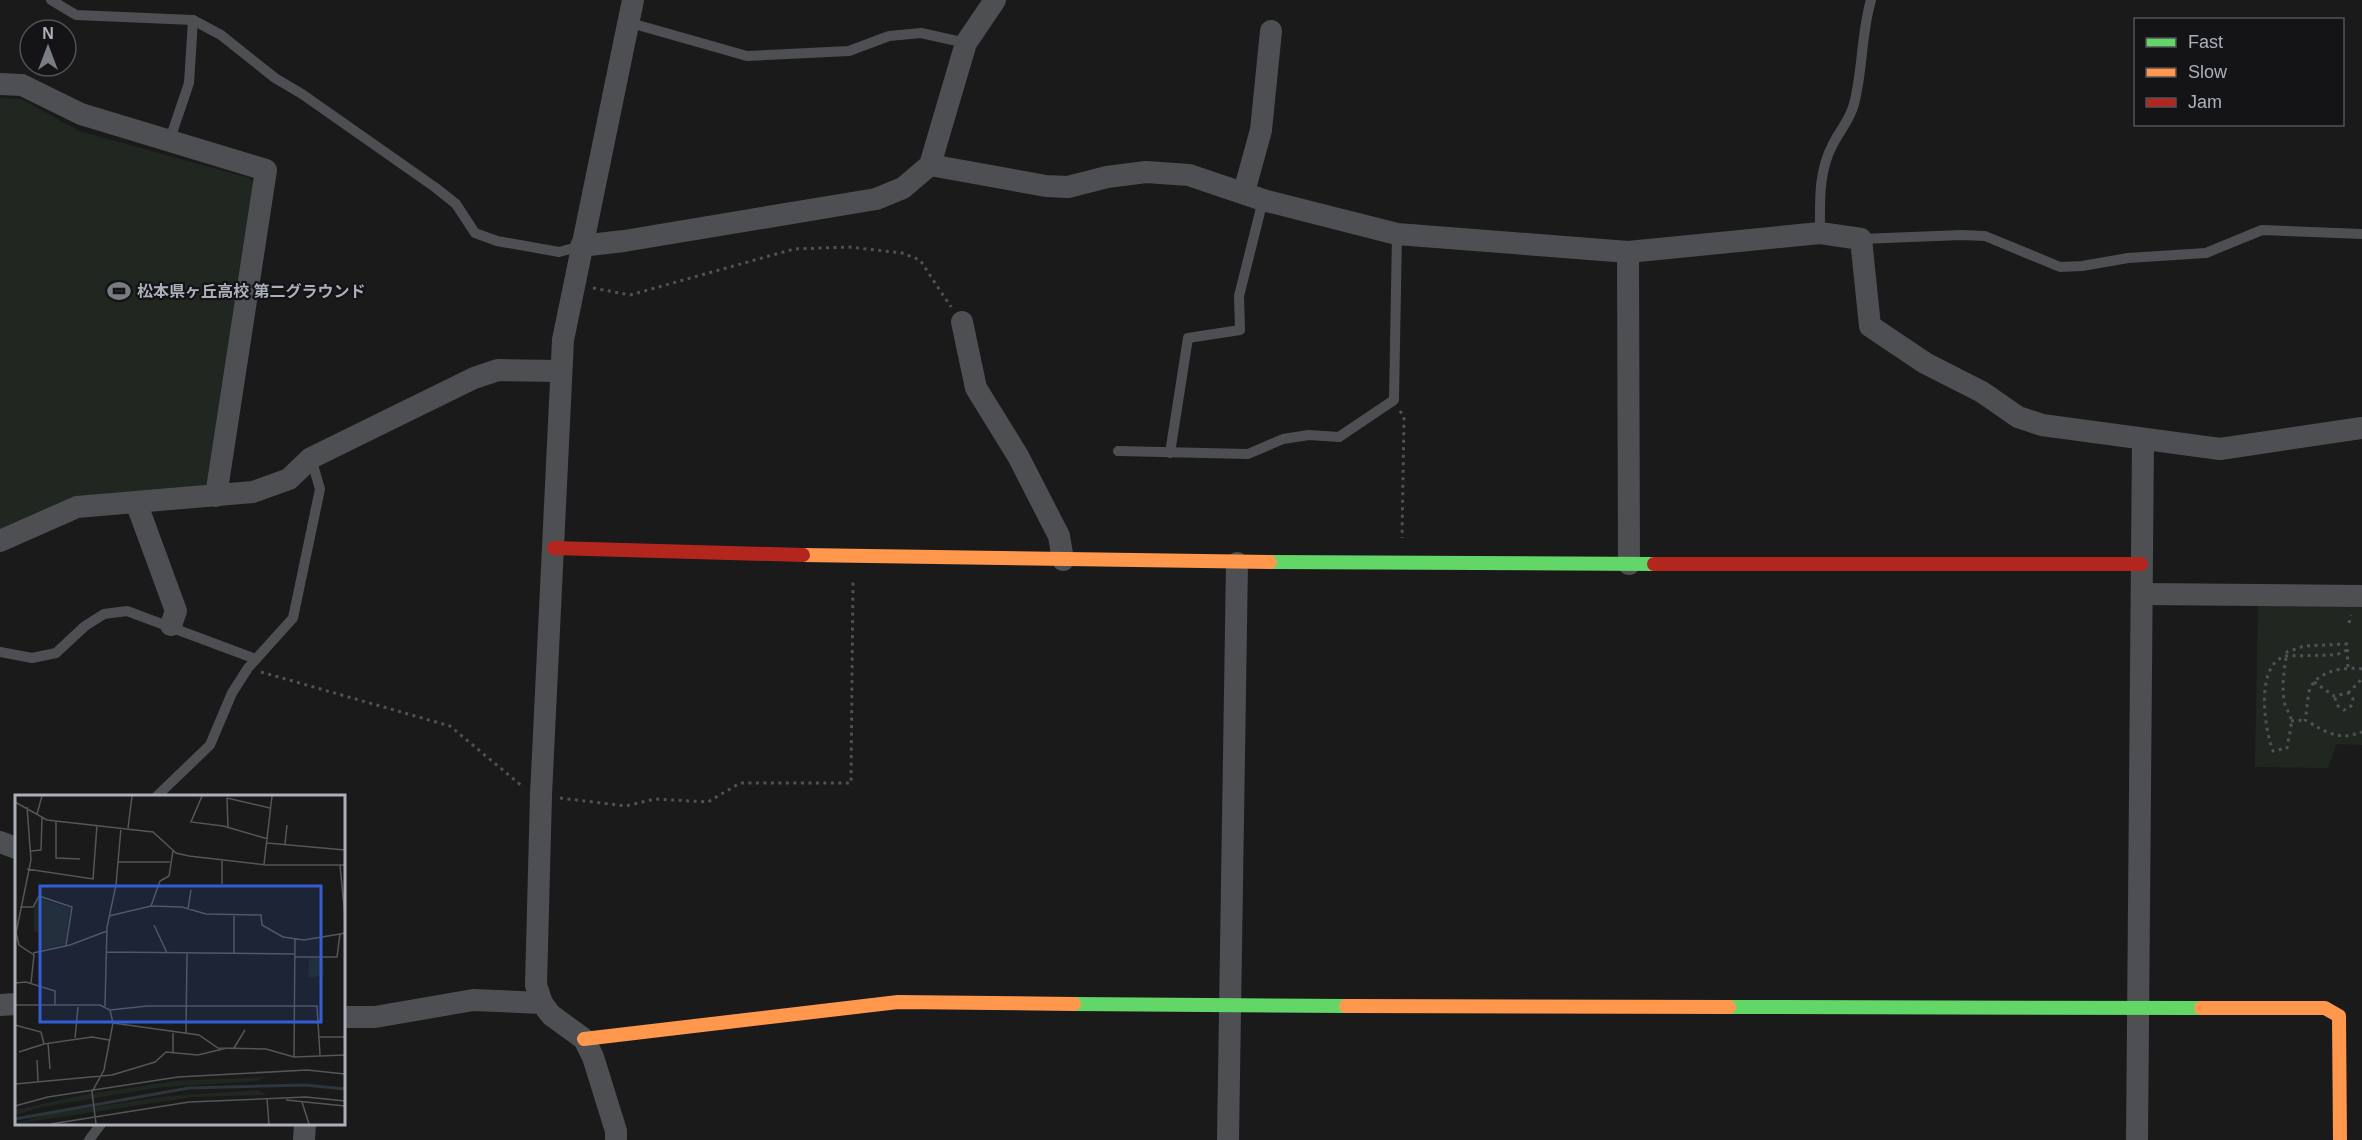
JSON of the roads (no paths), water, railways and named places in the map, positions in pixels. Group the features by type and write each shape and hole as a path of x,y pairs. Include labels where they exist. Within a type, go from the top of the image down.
{"street":[{"path":"616,1140 616,1131 597,1068 584,1039 551,1014 542,1003 536,985 541,795 562,340 633,0"},
{"path":"581,246 624,241 876,199 903,188 930,165 966,43 995,0"},
{"path":"1253,196 1271,31"},
{"path":"0,84 22,86 81,114 170,139 266,170 216,496"},
{"path":"930,165 1046,186 1068,187 1107,177 1146,172 1190,175 1253,196 1397,234 1628,252 1820,233 1861,239 1870,326 1925,363 1982,392 2018,417 2042,425 2220,449 2362,428"},
{"path":"1628,252 1629,564"},
{"path":"962,322 976,388 1018,456 1059,536 1063,560"},
{"path":"0,541 77,507 253,492 289,479 311,459 474,378 498,370 561,371"},
{"path":"2137,1140 2143,439"},
{"path":"136,502 176,611 171,626"},
{"path":"554,548 853,558 1237,563 2141,564"},
{"path":"1228,1140 1237,563"},
{"path":"2142,594 2362,596"},
{"path":"0,842 15,848"},
{"path":"345,1017 375,1017 473,1000 542,1003"},
{"path":"584,1039 898,1002 1229,1006 2325,1008 2339,1016 2340,1140"},
{"path":"0,1005 15,1004"},
{"path":"304,1140 305,1125"}],"lane":[{"path":"51,0 76,15 193,20 221,35 275,78 302,94 436,188 456,204 475,233 497,241 558,252 581,246"},
{"path":"1820,233 1820,175 1833,144 1849,119 1855,102 1863,27 1871,0"},
{"path":"170,139 189,83 193,20"},
{"path":"627,22 747,56 849,51 889,36 921,33 966,43"},
{"path":"1170,453 1188,338 1240,330 1239,296 1253,196"},
{"path":"1861,239 1962,234 1985,236 2060,267 2082,266 2128,258 2206,253 2262,230 2362,234"},
{"path":"1118,451 1248,454 1283,439 1309,435 1339,437 1394,400 1397,234"},
{"path":"158,795 210,745 232,693 248,668 293,618 320,489 311,459"},
{"path":"0,652 32,658 56,654 85,626 104,614 127,611 256,659"},
{"path":"89,1140 100,1125"}],"place":[{"name":"松本県ヶ丘高校 第二グラウンド","path":"119,291"}]}
